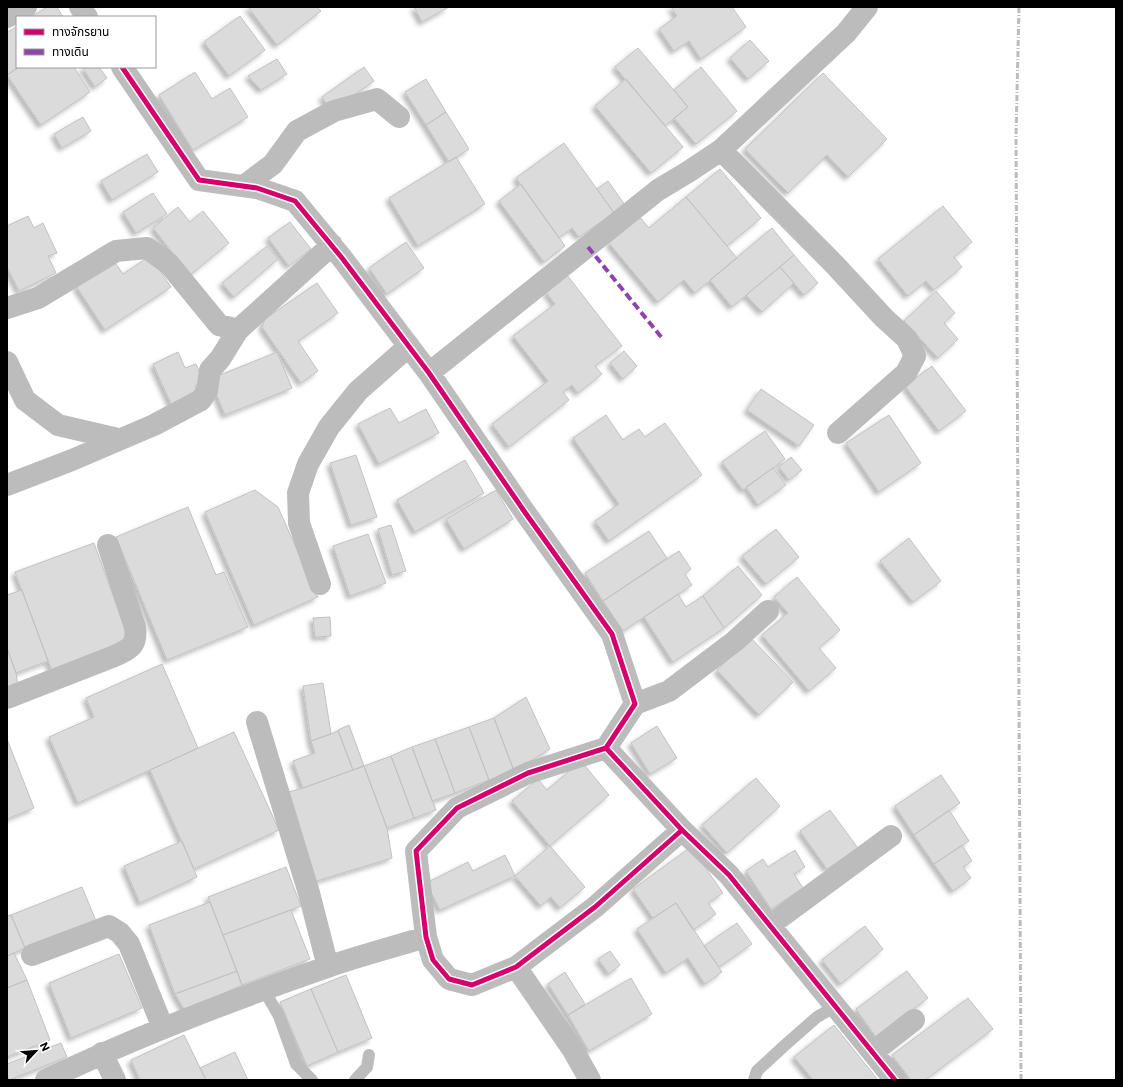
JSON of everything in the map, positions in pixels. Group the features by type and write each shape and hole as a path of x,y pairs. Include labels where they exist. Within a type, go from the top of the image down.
{"street":[{"path":"7,17 26,7"},
{"path":"80,7 86,16"},
{"path":"429,373 658,190 721,150 846,33 867,7"},
{"path":"123,68 198,180 257,188 295,201 332,246 429,373 524,511 612,634 634,704"},
{"path":"244,186 273,164 297,131 334,111 377,99 399,117"},
{"path":"721,150 834,264 884,318 907,339 915,356 906,373 838,433"},
{"path":"7,485 72,460 118,439 154,425 201,400 207,391 210,370 220,359 238,330 332,246"},
{"path":"7,308 38,298 116,251 147,248 169,264 219,326 238,330"},
{"path":"320,584 299,523 298,493 308,464 329,427 358,391 409,346"},
{"path":"7,362 25,400 58,425 118,439"},
{"path":"7,698 124,652 134,645 136,636 135,627 108,545"},
{"path":"682,830 595,907 516,967 472,985 449,979 433,960 426,937 416,851 457,808 528,773 606,748 634,704 669,692 735,641 768,611"},
{"path":"257,722 309,893 328,967"},
{"path":"606,748 682,830 729,875 895,1080"},
{"path":"770,925 891,836"},
{"path":"32,955 109,926 120,933 129,944 163,1028"},
{"path":"46,1080 102,1053 163,1028 328,967 426,937"},
{"path":"516,967 573,1050 590,1080"},
{"path":"873,1052 914,1020"},
{"path":"102,1053 115,1080"}],"lane":[{"path":"264,990 278,1016 296,1064 312,1080"},
{"path":"754,1080 757,1071 784,1046 817,1017 836,1006"},
{"path":"354,1080 367,1067 369,1054"}],"building":[{"path":"47,7 57,7 62,16 33,16"},
{"path":"248,7 317,7 321,11 277,45"},
{"path":"414,7 449,7 422,22"},
{"path":"671,7 732,7 746,27 701,59 689,41 674,51 659,29 677,16"},
{"path":"240,16 265,50 229,76 204,42"},
{"path":"16,27 16,68 18,68 7,75 7,33"},
{"path":"750,40 769,61 748,79 730,58"},
{"path":"638,48 688,107 665,126 615,67"},
{"path":"277,59 287,74 261,90 248,76"},
{"path":"364,67 374,81 331,111 322,97"},
{"path":"701,67 737,111 696,144 674,118 688,107 674,90"},
{"path":"18,68 75,68 90,92 41,125 7,75"},
{"path":"83,68 100,68 107,78 95,87"},
{"path":"195,72 212,99 230,88 248,117 193,150 159,95"},
{"path":"823,73 887,139 848,177 827,155 788,193 745,149"},
{"path":"426,79 446,112 426,125 405,92"},
{"path":"626,79 683,147 651,173 595,106"},
{"path":"446,112 469,149 449,162 426,125"},
{"path":"83,117 91,131 62,148 54,134"},
{"path":"564,143 614,213 579,237 572,228 559,238 516,178"},
{"path":"147,154 158,172 112,200 101,181"},
{"path":"456,157 485,204 418,246 389,198"},
{"path":"720,169 761,218 727,246 686,197"},
{"path":"608,181 625,205 614,213 597,189"},
{"path":"521,184 565,246 544,262 499,201"},
{"path":"153,193 167,214 136,233 123,212"},
{"path":"686,197 737,258 695,293 684,280 658,302 609,243 640,217 649,228"},
{"path":"943,206 972,242 954,257 962,267 934,290 926,281 908,296 878,259"},
{"path":"178,207 190,222 203,211 229,243 190,275 153,228"},
{"path":"28,216 34,228 43,223 57,253 48,256 56,273 19,291 7,267 7,226"},
{"path":"290,222 311,249 289,266 268,238"},
{"path":"772,228 794,255 732,307 710,280"},
{"path":"406,242 424,268 387,294 369,268"},
{"path":"267,246 278,259 234,297 222,283"},
{"path":"794,255 818,283 804,295 780,267"},
{"path":"150,256 171,287 105,330 76,286 114,261 123,274"},
{"path":"780,267 794,283 762,312 746,295"},
{"path":"567,275 622,346 595,366 602,374 578,393 572,385 563,392 569,400 509,447 492,424 548,381 513,336 555,304 546,292"},
{"path":"317,283 338,313 298,341 318,371 301,383 262,327 265,319"},
{"path":"936,291 955,313 944,323 958,339 938,358 904,321"},
{"path":"624,351 637,366 623,379 610,363"},
{"path":"178,352 185,368 196,364 204,382 195,386 198,394 172,406 153,364"},
{"path":"277,352 292,388 225,415 210,379"},
{"path":"932,366 966,411 939,431 905,386"},
{"path":"761,389 814,425 799,446 747,410"},
{"path":"390,408 399,423 426,409 439,433 379,464 358,424"},
{"path":"606,415 623,440 639,429 645,437 665,423 702,475 609,541 595,521 619,504 573,438"},
{"path":"889,415 921,463 879,492 846,443"},
{"path":"765,431 785,459 743,490 722,462"},
{"path":"356,455 377,517 351,525 330,463"},
{"path":"791,457 802,470 789,480 779,467"},
{"path":"465,460 484,493 415,532 397,500"},
{"path":"773,468 786,485 758,505 746,487"},
{"path":"255,490 278,507 318,597 254,625 205,512"},
{"path":"496,490 513,519 464,549 446,519"},
{"path":"188,507 216,575 224,572 248,627 167,660 116,537"},
{"path":"391,525 406,571 392,575 378,529"},
{"path":"776,529 799,557 766,584 742,556"},
{"path":"649,531 667,558 603,601 585,573"},
{"path":"368,534 386,583 350,596 333,546"},
{"path":"909,538 941,581 913,602 880,561"},
{"path":"94,543 130,642 52,671 15,572"},
{"path":"679,551 691,569 685,574 692,585 623,631 603,601"},
{"path":"738,566 762,595 724,628 703,596"},
{"path":"797,577 840,630 819,648 836,668 809,691 762,635 788,613 774,597"},
{"path":"22,590 48,661 16,673 7,648 7,595"},
{"path":"678,594 686,607 703,596 724,628 673,662 644,617"},
{"path":"330,617 331,636 315,637 313,618"},
{"path":"751,638 793,682 759,715 717,670"},
{"path":"7,648 16,673 18,686 7,690"},
{"path":"162,664 198,748 78,803 49,737 94,717 86,698"},
{"path":"323,683 331,734 311,741 303,686"},
{"path":"526,697 550,749 514,771 494,718"},
{"path":"494,718 514,771 489,780 469,727"},
{"path":"349,725 364,766 353,770 338,730"},
{"path":"657,726 677,758 650,774 631,743"},
{"path":"469,727 489,780 455,793 435,739"},
{"path":"338,731 353,770 303,788 293,761 315,753 311,741"},
{"path":"234,732 279,830 194,869 150,770"},
{"path":"7,739 34,808 7,819"},
{"path":"435,739 455,793 432,801 412,747"},
{"path":"412,747 436,810 414,818 391,756"},
{"path":"391,756 414,818 387,828 364,766"},
{"path":"581,761 609,795 550,846 512,801 538,779 547,790"},
{"path":"364,766 387,828 392,858 313,882 285,793"},
{"path":"941,775 960,803 914,835 895,806"},
{"path":"756,778 780,806 727,853 702,825"},
{"path":"830,810 858,848 827,869 800,831"},
{"path":"949,810 969,841 934,864 914,835"},
{"path":"182,841 197,877 140,903 124,866"},
{"path":"962,845 972,861 963,867 971,878 953,891 934,864"},
{"path":"550,846 585,887 560,908 551,897 541,906 515,876"},
{"path":"691,847 723,893 708,903 716,914 693,930 676,903 653,918 633,889"},
{"path":"795,850 805,867 794,874 803,888 771,909 746,871 763,859 768,867"},
{"path":"505,855 515,876 440,910 426,883 468,862 473,871"},
{"path":"286,867 301,906 223,935 208,897"},
{"path":"82,887 96,921 25,948 11,915"},
{"path":"210,902 237,971 175,994 149,925"},
{"path":"676,903 722,972 705,984 688,958 666,973 637,929"},
{"path":"291,910 310,959 242,985 223,935"},
{"path":"11,915 25,948 7,956 7,916"},
{"path":"737,923 752,944 719,967 704,946"},
{"path":"865,926 883,949 841,984 822,960"},
{"path":"610,951 620,965 609,974 598,959"},
{"path":"14,953 27,980 7,988 7,956"},
{"path":"119,954 142,1008 71,1038 49,983"},
{"path":"237,971 242,985 185,1011 175,994"},
{"path":"907,971 928,998 876,1037 856,1009"},
{"path":"565,972 585,1004 568,1015 548,984"},
{"path":"346,975 372,1038 338,1052 311,989"},
{"path":"631,978 652,1014 589,1051 568,1015"},
{"path":"27,980 50,1040 7,1057 7,988"},
{"path":"311,989 338,1052 307,1066 280,1002"},
{"path":"968,998 993,1029 925,1080 911,1080 892,1055"},
{"path":"834,1025 878,1080 813,1080 794,1057"},
{"path":"184,1035 206,1080 140,1080 131,1060"},
{"path":"61,1043 67,1057 9,1080 7,1074 7,1064"},
{"path":"235,1052 248,1080 206,1080 200,1068"}],"railway":[{"path":"1019,7 1016,137 1021,1080"}],"marked path":[{"path":"588,247 662,338"}],"cycle path":[{"path":"123,68 199,180 257,188 295,201 342,258 429,373 524,511 612,634 635,704 606,748 682,830 729,875 895,1080"},
{"path":"606,748 528,773 457,808 416,851 426,937 433,960 449,979 472,985 516,967 595,907 682,830"}]}
